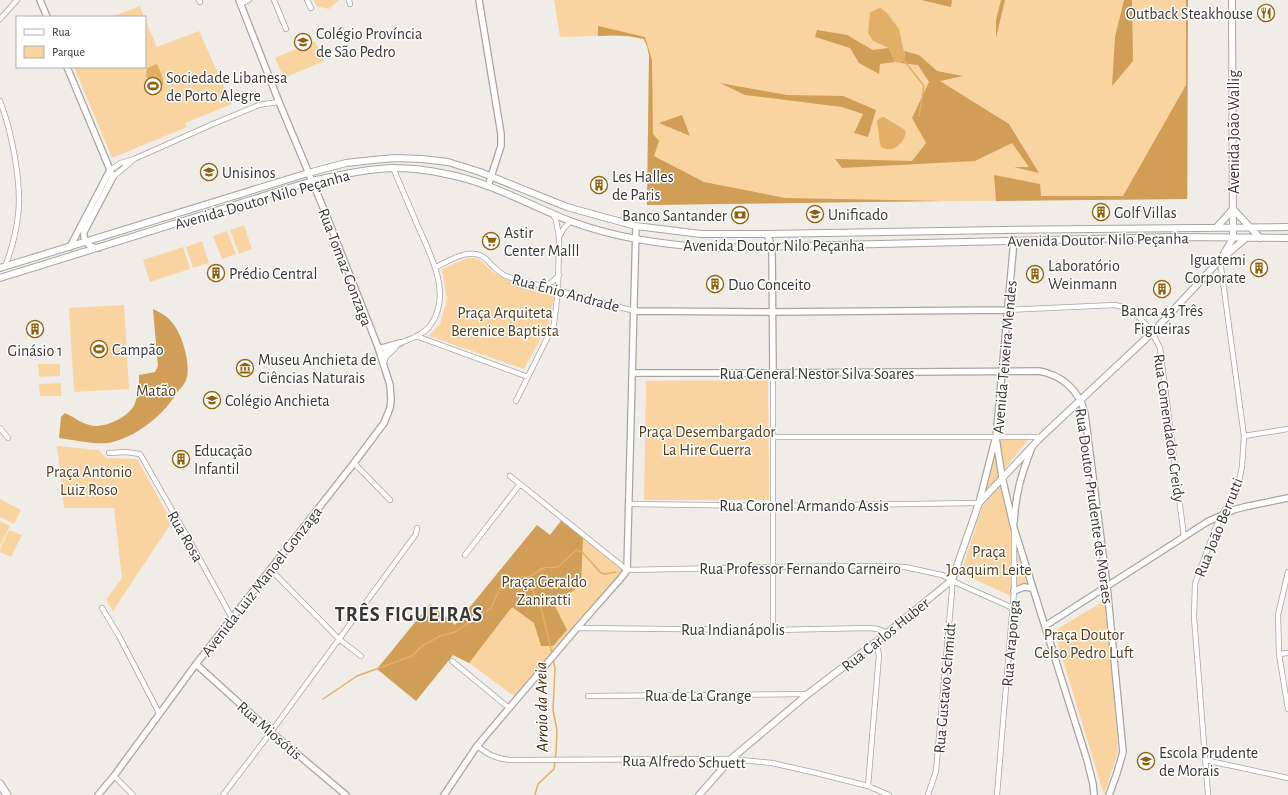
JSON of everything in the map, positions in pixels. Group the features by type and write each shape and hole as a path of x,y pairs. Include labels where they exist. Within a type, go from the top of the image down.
{"main road":[{"name":"Avenida João Wallig","path":"1232,0 1233,238"},
{"name":"Avenida Doutor Nilo Peçanha","path":"2,267 308,173 346,163 396,158 448,162 470,168 567,207 636,226 701,234 1288,227"},
{"name":"Avenida Doutor Nilo Peçanha","path":"0,278 312,181 350,173 393,168 447,174 488,186 571,221 601,231 636,239 709,248 1173,237 1288,238"},
{"path":"1217,227 1233,209 1260,238"},
{"path":"1014,240 1020,234 1029,230"},
{"path":"1224,238 1224,252"},
{"path":"1220,260 1233,238"},
{"path":"952,580 979,503 1041,437 1152,333 1220,260 1246,238"},
{"name":"Rua Carlos Huber","path":"699,795 731,759 808,694 876,642 952,580"},
{"path":"0,784 7,795"}],"street":[{"path":"0,19 17,0"},
{"path":"40,0 47,16"},
{"path":"239,2 249,0"},
{"path":"274,0 286,29"},
{"path":"307,0 311,8"},
{"path":"480,0 502,146 488,186"},
{"name":"Rua Tomaz Gonzaga","path":"239,2 328,219 381,357"},
{"path":"67,68 113,177"},
{"path":"0,101 5,115 12,146 18,183 18,216 12,249 2,267"},
{"path":"70,247 110,170 121,163 134,159 252,108 264,104 279,102"},
{"path":"98,248 91,246 86,242 84,232 113,177 134,159"},
{"path":"381,357 385,351 429,328 436,315 440,293 436,267 393,168"},
{"path":"90,206 92,216"},
{"path":"516,401 554,324 559,275 559,237 556,220 552,213"},
{"path":"559,237 564,228 571,221"},
{"path":"445,795 477,746 627,570 636,226"},
{"path":"768,234 772,247 773,312 773,630"},
{"name":"Avenida Teixeira Mendes","path":"1014,240 996,438 1002,477 1014,528 1093,784 1095,795"},
{"name":"Rua Ênio Andrade","path":"436,267 464,254 475,254 484,257 502,275 634,311"},
{"name":"Rua João Berrutti","path":"1208,795 1194,617 1195,584 1221,515 1239,481 1242,467 1244,436 1220,260"},
{"path":"542,286 552,282 559,275"},
{"name":"Rua Comendador Creidy","path":"1007,310 1115,305 1123,306 1134,312 1152,333 1160,348 1184,537"},
{"path":"634,311 773,312 1007,310"},
{"path":"416,336 528,377"},
{"path":"378,347 382,348 400,343"},
{"path":"383,365 386,358 400,343"},
{"name":"Avenida Luiz Manoel Gonzaga","path":"98,795 114,776 196,664 384,423 390,408 391,400 390,385 381,357"},
{"name":"Rua Doutor Prudente de Moraes","path":"1002,372 1038,371 1050,373 1075,392 1083,406 1107,586 1123,752 1109,795"},
{"name":"Rua General Nestor Silva Soares","path":"633,373 1002,372"},
{"path":"0,428 8,438"},
{"path":"1244,436 1288,429"},
{"path":"773,437 1041,437"},
{"path":"979,503 996,438"},
{"name":"Rua Araponga","path":"997,795 1013,608 1015,506 1023,467 1033,445"},
{"name":"Rua Rosa","path":"109,453 126,452 140,454 232,618"},
{"path":"354,463 390,500"},
{"path":"510,476 627,570"},
{"path":"465,555 520,484"},
{"path":"1045,626 1207,522 1221,515 1244,507 1288,498"},
{"name":"Rua Coronel Armando Assis","path":"629,504 773,506 979,503"},
{"path":"223,795 416,534 417,528"},
{"name":"Rua Professor Fernando Carneiro","path":"627,570 773,567 905,567 942,575 1013,608"},
{"path":"270,569 339,639 361,656"},
{"path":"1288,572 1278,615 1280,654 1288,708"},
{"name":"Rua Gustavo Schmidt","path":"928,795 936,771 952,580"},
{"path":"1014,591 1024,587 1033,588"},
{"path":"102,608 119,636 159,713"},
{"name":"Rua Indianápolis","path":"577,628 773,630 869,628 887,633"},
{"path":"868,786 879,655 876,642"},
{"path":"1280,654 1288,653"},
{"path":"452,661 509,708"},
{"name":"Rua Miosótis","path":"196,664 271,732 346,795"},
{"name":"Rua de La Grange","path":"588,696 808,694"},
{"name":"Rua Alfredo Schuett","path":"477,746 497,758 510,760 731,759 772,763 868,786 889,795"},
{"path":"1205,760 1288,778"},
{"path":"114,776 133,795"}],"green space":[{"path":"314,0 339,0 329,9 316,6"},
{"path":"554,0 1188,0 1188,197 1185,199 647,205 649,55 647,46 643,39 622,35 560,37"},
{"path":"921,0 952,0 951,7"},
{"path":"1001,0 1005,0 996,38 996,20"},
{"path":"1124,0 1132,0 1133,61 1112,86 1115,37"},
{"path":"1186,0 1188,0 1187,199 996,201 994,175 1040,184 1041,196 1123,196 1186,85"},
{"path":"140,6 144,16 114,16"},
{"name":"Sociedade Libanesa de Porto Alegre","path":"146,21 157,47 199,31 232,104 185,123 187,127 112,158 74,68 146,68"},
{"path":"598,26 645,37 652,60 653,134 659,141 654,156 704,182 785,198 944,201 647,205 649,55 647,46 644,39 610,35 598,36"},
{"path":"817,30 847,35 873,50 889,48 895,62 880,64 879,74 859,63 850,48 815,37"},
{"path":"315,41 324,61 284,78 275,58"},
{"path":"904,51 919,55 937,71 963,76 940,81 1009,124 1039,173 1014,167 1029,167 1012,143 975,161 842,168 835,159 912,161 926,143 912,118 929,82 918,65 901,63 905,57"},
{"path":"720,83 787,95 843,96 876,110 868,137 854,133 863,114 842,107 745,95"},
{"path":"682,115 690,136 659,123"},
{"path":"244,225 252,249 239,254 230,230"},
{"path":"227,231 236,254 222,259 213,236"},
{"path":"202,241 209,263 193,268 186,247"},
{"path":"183,247 190,269 150,282 143,260"},
{"name":"Praça Arquiteta Berenice Baptista","path":"468,258 478,259 496,274 509,281 524,286 555,292 549,323 524,369 429,336 440,324 447,299 442,269"},
{"name":"Campão","path":"124,305 129,389 74,392 69,308"},
{"name":"Matão","path":"153,309 172,322 180,336 188,365 187,377 183,386 159,415 133,434 108,443 59,438 61,417 65,413 86,424 99,426 118,420 133,408 138,393 139,375 155,372 158,366"},
{"path":"38,364 60,364 60,376 39,377"},
{"name":"Praça Desembargador La Hire Guerra","path":"768,380 769,500 644,500 646,381"},
{"path":"61,383 61,396 40,396 39,384"},
{"path":"999,440 1028,440 1002,472"},
{"name":"Praça Antonio Luiz Roso","path":"57,446 99,450 106,458 137,459 172,522 113,611 106,600 122,578 114,508 64,508"},
{"path":"995,446 1000,476 982,496"},
{"name":"Praça Joaquim Leite","path":"1000,484 1013,534 1011,596 961,573 982,507"},
{"path":"0,499 21,510 14,524 0,517"},
{"path":"0,521 10,526 0,546"},
{"name":"Praça Geraldo Zaniratti","path":"561,521 623,570 514,696 469,663 453,655 416,701 377,669 430,604 456,625 537,525 550,535"},
{"name":"Praça Geraldo Zaniratti","path":"561,521 583,538 581,585 554,604 567,630 553,646 541,646 534,623 512,607 469,663 453,655 416,701 377,669 430,604 455,625 537,525 550,535"},
{"path":"9,530 22,535 11,557 0,552"},
{"path":"1017,553 1027,583 1016,586"},
{"name":"Praça Doutor Celso Pedro Luft","path":"1107,599 1118,752 1104,795 1054,631"}],"shaded area":[{"path":"880,8 887,13 899,29 905,57 901,63 895,62 889,48 873,41 868,33 870,12"},
{"path":"157,64 163,78 163,85 153,89 146,75 147,68"},
{"path":"884,117 905,130 906,133 904,139 897,147 886,149 881,147 877,121"}],"waterway":[{"name":"Arroio da Areia","path":"903,59 924,86 919,116"},
{"name":"Arroio da Areia","path":"552,654 542,611 529,583 529,577 543,568 558,567 576,550 582,552 601,573 605,574 616,572"},
{"path":"323,699 357,676 412,656 422,646 440,636 455,632 491,608 500,588 511,578 529,577"},
{"name":"Arroio da Areia","path":"535,795 538,784 554,769 557,730 553,710 555,668 553,660"}],"place":[{"name":"Outback Steakhouse","path":"1266,13"},
{"name":"Colégio Província de São Pedro","path":"303,42"},
{"name":"Sociedade Libanesa de Porto Alegre","path":"153,86"},
{"name":"Unisinos","path":"209,172"},
{"name":"Les Halles de Paris","path":"599,185"},
{"name":"Golf Villas","path":"1101,212"},
{"name":"Unificado","path":"815,214"},
{"name":"Banco Santander","path":"740,215"},
{"name":"Astir Center Malll","path":"491,241"},
{"name":"Iguatemi Corporate","path":"1259,268"},
{"name":"Prédio Central","path":"216,273"},
{"name":"Laboratório Weinmann","path":"1035,274"},
{"name":"Duo Conceito","path":"715,284"},
{"name":"Banca 43 Três Figueiras","path":"1162,289"},
{"name":"Ginásio 1","path":"35,329"},
{"name":"Campão","path":"99,349"},
{"name":"Museu Anchieta de Ciências Naturais","path":"245,368"},
{"name":"Colégio Anchieta","path":"212,400"},
{"name":"Educação Infantil","path":"181,459"},
{"name":"Escola Prudente de Morais","path":"1146,761"}],"district":[{"name":"TRÊS FIGUEIRAS","path":"409,614"}]}
